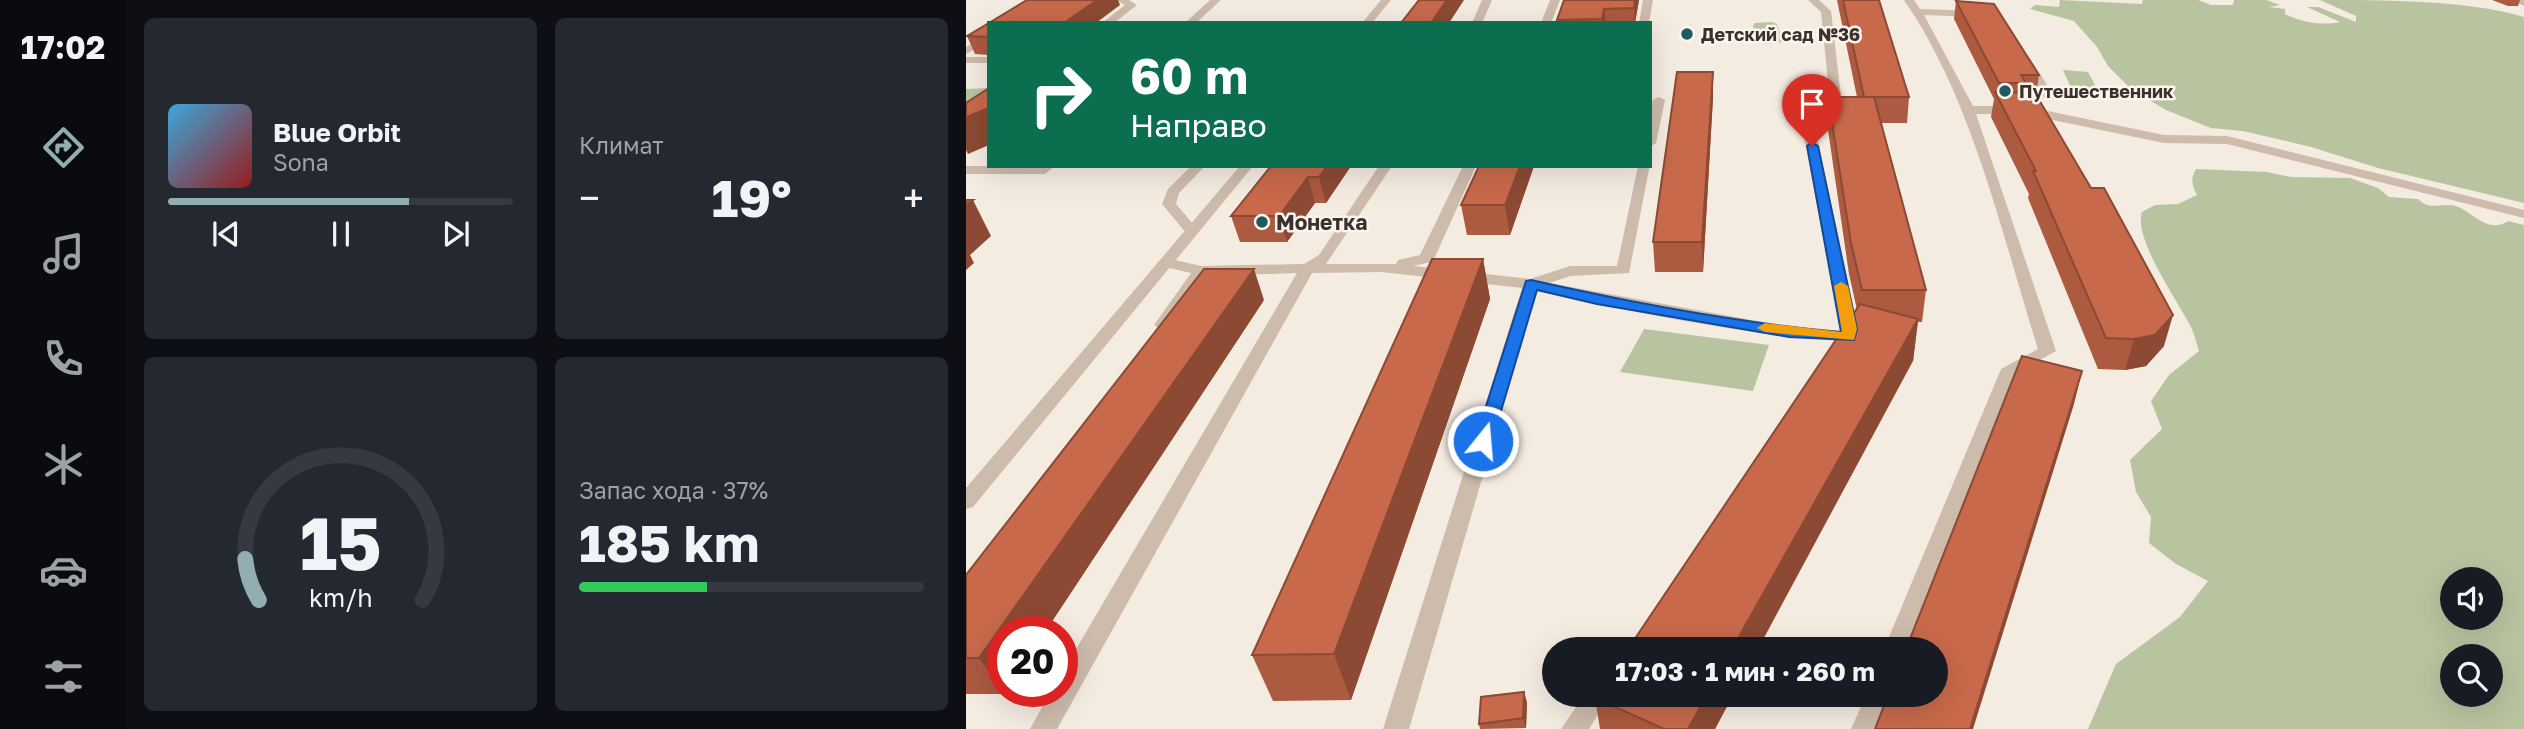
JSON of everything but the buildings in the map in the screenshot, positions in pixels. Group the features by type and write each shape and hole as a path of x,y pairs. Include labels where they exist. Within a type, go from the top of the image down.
{"street":[{"path":"1110,21 1132,5 1121,0"},
{"path":"1192,21 1216,0"},
{"path":"1369,21 1386,0"},
{"path":"1478,21 1487,0"},
{"path":"1547,21 1555,0"},
{"path":"1644,21 1648,0"},
{"path":"1814,0 1826,11 1837,114 1807,120 1850,329 1833,360"},
{"path":"2518,0 2524,3"},
{"path":"1914,6 1985,15"},
{"path":"1901,637 2010,369 2047,351 1969,110 1914,6"},
{"path":"966,51 987,38"},
{"path":"2019,50 2049,97"},
{"path":"966,60 987,60"},
{"path":"966,68 987,68"},
{"path":"1652,133 1659,100"},
{"path":"1969,110 2023,110 2164,139 2227,139 2524,214"},
{"path":"966,133 987,117"},
{"path":"966,170 1047,168"},
{"path":"1192,232 1169,204 1173,192 1197,168"},
{"path":"966,502 1245,168"},
{"path":"1043,729 1307,269 1324,258 1385,168"},
{"path":"1382,267 1426,259 1470,168"},
{"path":"1531,284 1570,271 1624,270 1645,168"},
{"path":"1166,263 1201,271 1382,267 1531,284 1597,299 1789,332 1848,337"},
{"path":"1153,337 1201,271"},
{"path":"1396,729 1531,284"},
{"path":"1574,729 1590,707"},
{"path":"1864,729 1873,707"}],"green space":[{"path":"2060,0 2142,4 2143,0 2198,0 2211,5 2233,5 2234,0 2266,0 2280,5 2269,7 2285,9 2285,14 2291,17 2319,23 2340,22 2307,7 2318,7 2356,22 2356,16 2320,0 2452,4 2524,17 2524,203 2378,168 2311,147 2243,131 2211,128 2166,110 2131,89 2108,66 2097,47 2074,21 2030,9 2035,5 2059,7"},
{"path":"1755,23 1777,24 1783,42 1766,44 1757,41 1753,26"},
{"path":"2063,70 2088,72 2100,94 2073,92"},
{"path":"987,88 987,108 966,124 966,89"},
{"path":"2196,169 2267,172 2291,177 2350,178 2378,188 2389,197 2418,199 2430,205 2456,206 2487,224 2497,225 2508,221 2524,225 2524,729 2088,729 2116,664 2180,617 2208,581 2176,564 2149,543 2151,517 2136,492 2130,460 2162,429 2151,401 2169,375 2199,351 2191,328 2150,253 2141,223 2142,212 2155,205 2178,204 2197,195 2192,182"},
{"path":"1644,329 1769,345 1753,391 1620,372"}],"slow traffic":[{"path":"1765,328 1848,337 1850,329 1841,286"}],"place":[{"name":"Детский сад №36","path":"1687,34"},
{"name":"Путешественник","path":"2005,91"},
{"name":"Монетка","path":"1262,222"}],"route":[{"path":"1483,441 1531,284 1597,299 1789,332 1848,337 1850,329 1812,146"}]}
